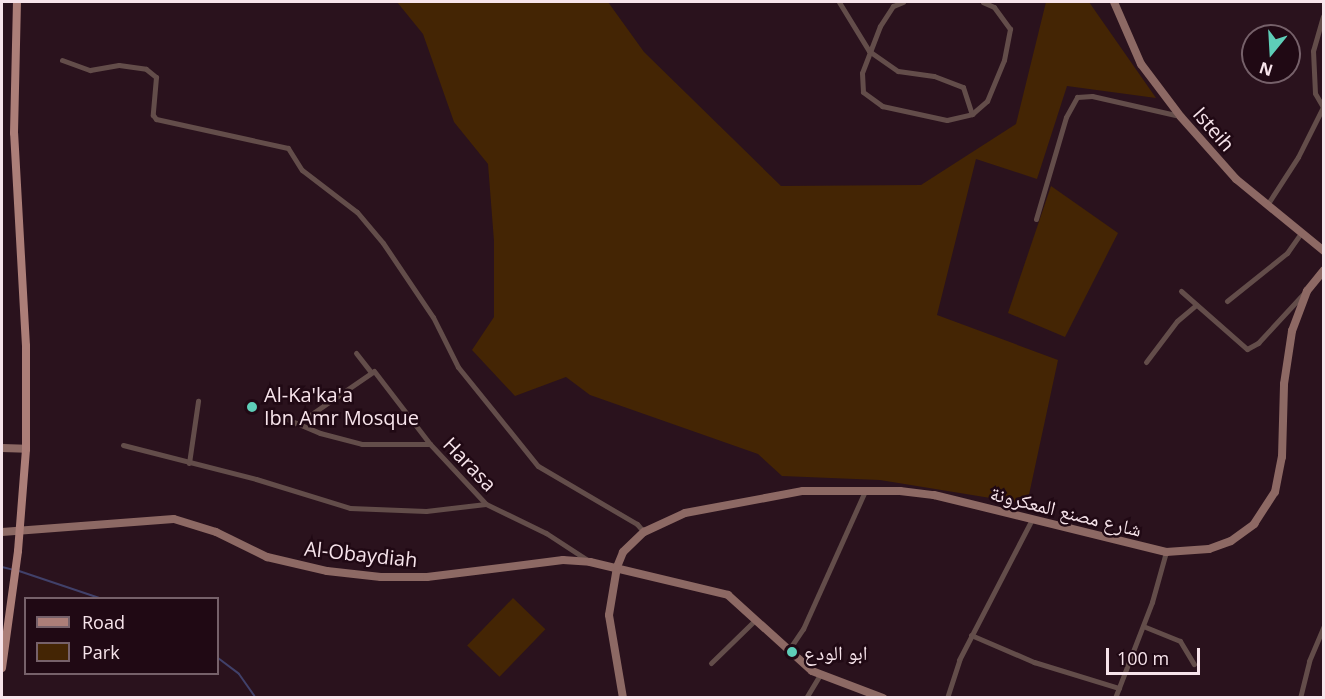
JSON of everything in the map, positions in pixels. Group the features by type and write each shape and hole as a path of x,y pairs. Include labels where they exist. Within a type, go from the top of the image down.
{"main road":[{"path":"2,668 18,551 26,449 26,346 14,133 17,2"}],"street":[{"path":"839,2 869,51 898,71 934,76 963,87 967,91 972,114"},
{"path":"903,2 893,6 869,51 862,73 863,92 882,106 947,120 972,114 987,102 997,81 1010,29 994,7 983,2"},
{"name":"Isteih","path":"1114,2 1141,64 1181,117 1236,179 1323,251"},
{"path":"1267,205 1298,157 1323,107 1315,93 1313,51 1323,16"},
{"path":"62,60 90,70 119,65 146,69 156,77 153,115 156,119 288,148 302,170 357,212 383,243 434,317 458,367 538,466 637,524 644,532"},
{"path":"1036,219 1060,135 1077,97 1092,96 1181,117"},
{"path":"1227,301 1287,253 1301,233"},
{"name":"شارع مصنع المعكرونة","path":"617,567 623,552 644,532 686,513 724,504 803,491 865,490 934,495 1166,552 1209,549 1231,541 1254,524 1269,503 1282,457 1287,357 1306,291 1323,270"},
{"path":"1181,291 1247,349 1258,343 1306,291"},
{"path":"1146,362 1177,321 1196,305"},
{"path":"356,353 370,371 388,387 430,444"},
{"path":"297,424 370,371"},
{"path":"189,463 198,401"},
{"name":"Harasa","path":"282,417 297,424 362,444 430,444 486,504 546,533 590,562"},
{"path":"123,445 256,478 324,502 375,512 452,509 486,504"},
{"path":"2,448 26,449"},
{"path":"788,651 803,629 865,490"},
{"name":"Al-Obaydiah","path":"2,532 174,519 216,532 267,557 327,571 381,577 427,577 563,560 617,567 728,595 788,651 820,675 883,698"},
{"path":"947,698 952,674 1032,519"},
{"path":"1115,698 1143,626 1166,552"},
{"path":"617,567 609,615 623,698"},
{"path":"711,663 755,621"},
{"path":"1143,626 1180,641 1194,664"},
{"path":"1300,698 1309,662 1323,626"},
{"path":"971,635 1034,662 1119,688"},
{"path":"806,698 820,675"}],"green space":[{"path":"397,2 608,2 644,52 781,186 921,185 1016,124 1046,2 1089,2 1156,98 1067,86 1037,179 976,159 937,315 1058,360 1027,504 880,480 782,476 758,454 590,395 566,377 515,396 472,350 494,317 494,241 488,164 454,122 423,34"},
{"path":"1051,186 1118,233 1065,337 1008,313"},
{"path":"513,598 545,629 500,677 467,645"}],"waterway":[{"path":"2,567 14,570"},
{"path":"19,571 96,597"},
{"path":"219,659 239,674 256,698"}],"place":[{"name":"Al-Ka'ka'a Ibn Amr Mosque","path":"252,407"},
{"name":"ابو الودع","path":"792,652"}]}
